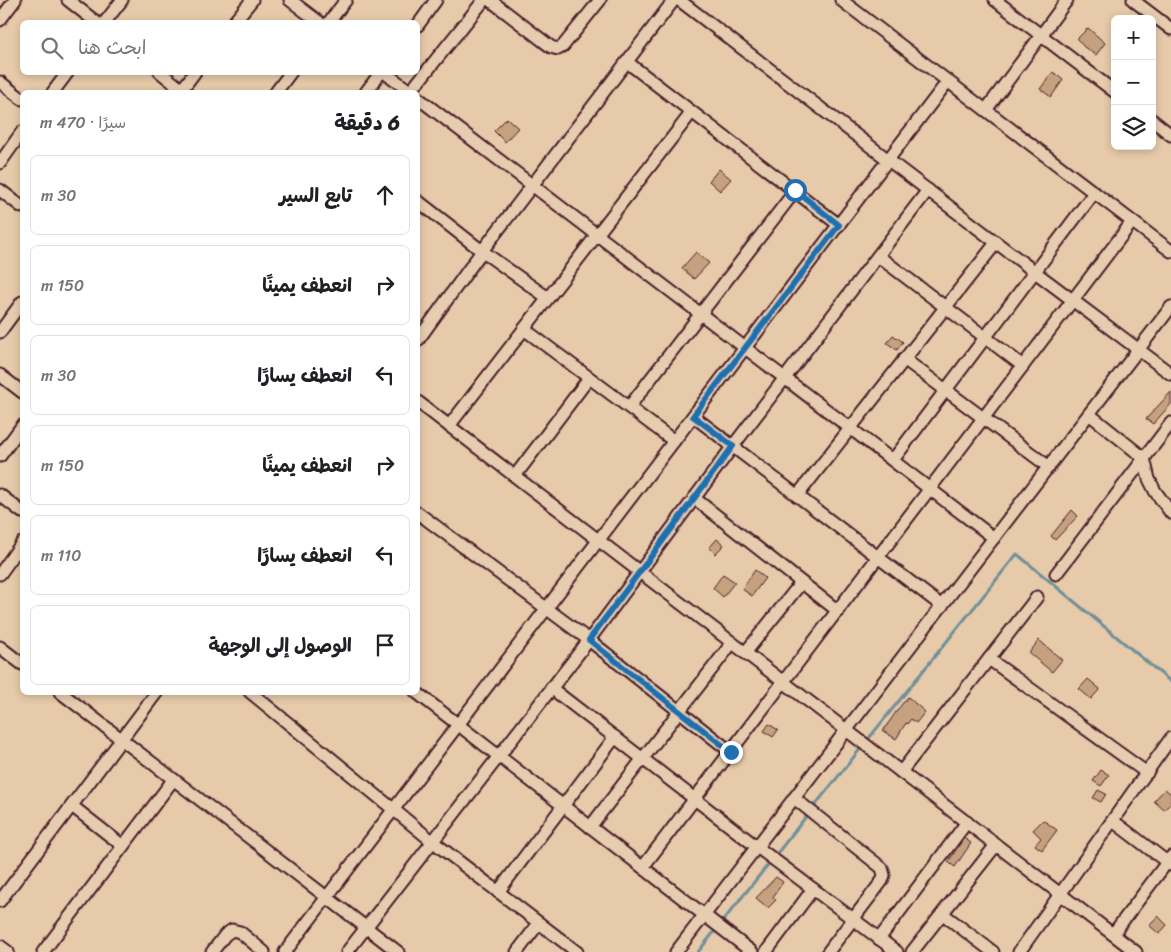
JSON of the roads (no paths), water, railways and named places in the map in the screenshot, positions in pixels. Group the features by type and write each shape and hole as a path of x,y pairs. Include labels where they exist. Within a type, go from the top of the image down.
{"street":[{"path":"0,20 15,0"},
{"path":"68,0 93,20"},
{"path":"107,20 122,0"},
{"path":"236,20 252,0"},
{"path":"290,0 316,20"},
{"path":"331,20 346,0"},
{"path":"420,22 436,0"},
{"path":"413,90 484,0"},
{"path":"490,0 551,47 558,49 564,46 600,0"},
{"path":"420,337 482,252 674,0"},
{"path":"679,0 996,243 1171,374"},
{"path":"841,0 1171,252"},
{"path":"995,0 1111,89"},
{"path":"986,110 1067,0"},
{"path":"1133,0 1171,29"},
{"path":"627,62 839,225"},
{"path":"54,90 66,75"},
{"path":"163,75 180,90"},
{"path":"183,90 193,75"},
{"path":"278,90 289,75"},
{"path":"368,90 380,75"},
{"path":"387,75 408,90"},
{"path":"285,952 948,81"},
{"path":"0,82 20,97"},
{"path":"420,100 994,538"},
{"path":"449,426 692,112"},
{"path":"1156,123 1171,135"},
{"path":"0,162 20,135"},
{"path":"0,190 20,205"},
{"path":"629,407 795,190"},
{"path":"347,952 589,640 733,446 928,190"},
{"path":"893,460 1094,192"},
{"path":"420,203 482,252 548,298"},
{"path":"643,867 1132,222"},
{"path":"797,496 996,243"},
{"path":"878,256 1023,366"},
{"path":"0,332 20,305"},
{"path":"676,952 1171,308"},
{"path":"524,329 674,441"},
{"path":"904,359 1049,466"},
{"path":"0,375 20,390"},
{"path":"515,476 589,378"},
{"path":"420,404 1136,952"},
{"path":"1089,414 1144,458 1155,491 1171,513"},
{"path":"693,416 942,606"},
{"path":"1056,574 1171,422"},
{"path":"0,456 20,429"},
{"path":"0,494 20,510"},
{"path":"694,498 838,611"},
{"path":"420,514 589,640 731,752"},
{"path":"0,574 20,546"},
{"path":"745,653 801,583"},
{"path":"901,772 1037,597"},
{"path":"590,827 732,643"},
{"path":"0,647 20,662"},
{"path":"989,659 1147,773"},
{"path":"551,688 897,952"},
{"path":"64,695 398,952"},
{"path":"0,901 155,695"},
{"path":"254,695 432,842 577,952"},
{"path":"420,695 752,952"},
{"path":"498,892 615,737"},
{"path":"1019,952 1171,738"},
{"path":"43,952 173,780"},
{"path":"794,798 882,868 884,875 882,881 854,920 828,952"},
{"path":"72,806 123,846"},
{"path":"1113,821 1170,862 1113,934"},
{"path":"879,939 967,822"},
{"path":"912,952 996,845"},
{"path":"766,952 813,889"},
{"path":"943,914 993,952"},
{"path":"517,952 539,923"},
{"path":"212,952 232,930 240,932 264,952"},
{"path":"0,946 8,952"}],"waterway":[{"path":"812,809 1017,554 1171,682"},
{"path":"775,856 808,814"},
{"path":"698,952 771,861"}]}
